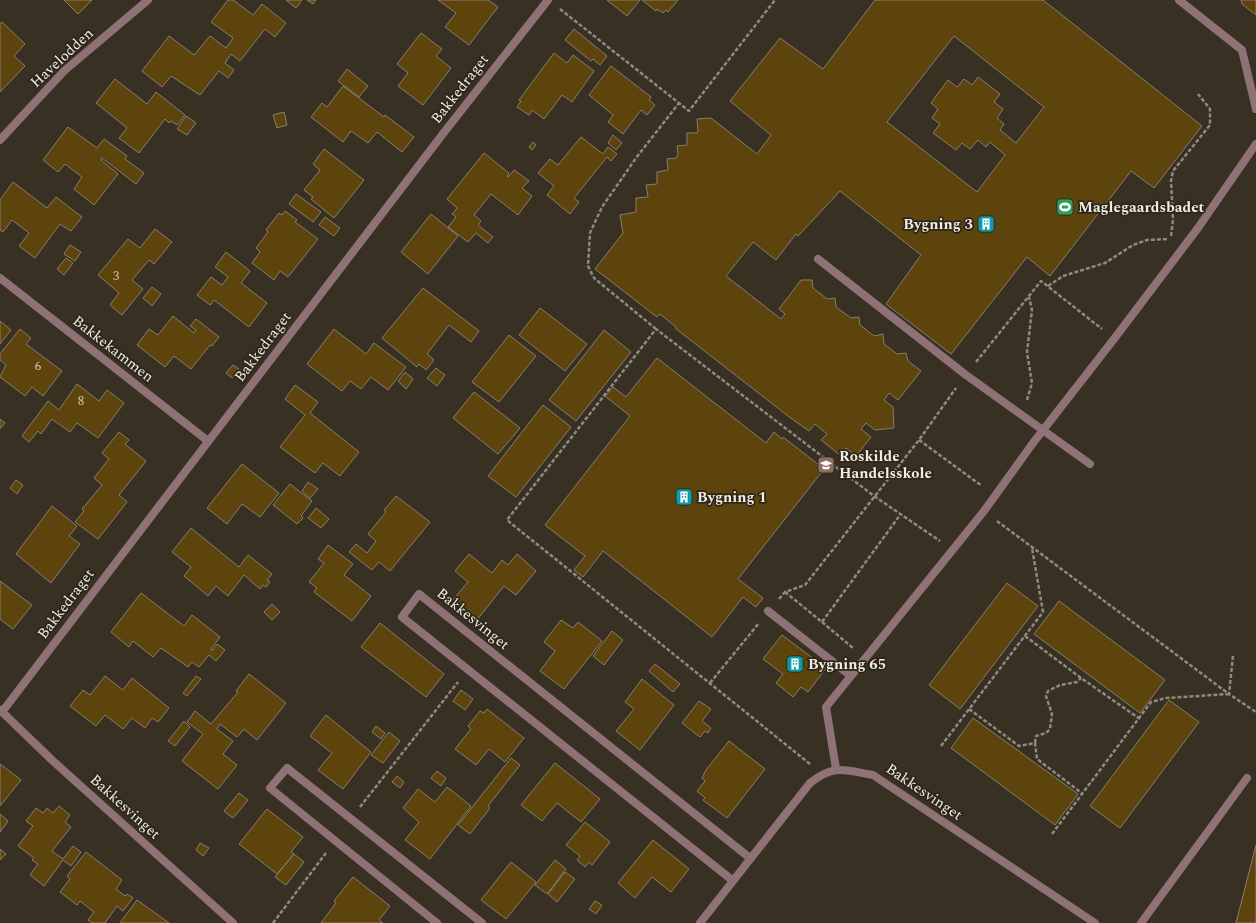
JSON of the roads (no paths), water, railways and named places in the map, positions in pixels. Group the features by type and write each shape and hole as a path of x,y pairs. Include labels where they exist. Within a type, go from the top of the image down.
{"street":[{"name":"Havelodden","path":"0,140 64,71 148,0"},
{"name":"Bakkedraget","path":"1,711 548,0"},
{"path":"1179,0 1242,50 1256,109"},
{"path":"836,769 826,707 984,511 1043,430 1198,228 1256,144"},
{"path":"818,259 966,375 1090,464"},
{"name":"Bakkekammen","path":"0,278 208,441"},
{"name":"Bakkesvinget","path":"732,880 402,617 420,594 750,858"},
{"path":"768,611 851,676"},
{"name":"Bakkesvinget","path":"1,711 53,761 233,923"},
{"path":"436,923 270,788 287,768 482,923"},
{"name":"Bakkesvinget","path":"700,923 732,880 810,783 822,774 836,769 873,774 1095,923"},
{"path":"1142,923 1247,778"}],"place":[{"name":"Maglegaardsbadet","path":"1065,207"},
{"name":"Bygning 3","path":"986,224"},
{"name":"Roskilde Handelsskole","path":"826,465"},
{"name":"Bygning 1","path":"684,497"},
{"name":"Bygning 65","path":"795,664"}]}
